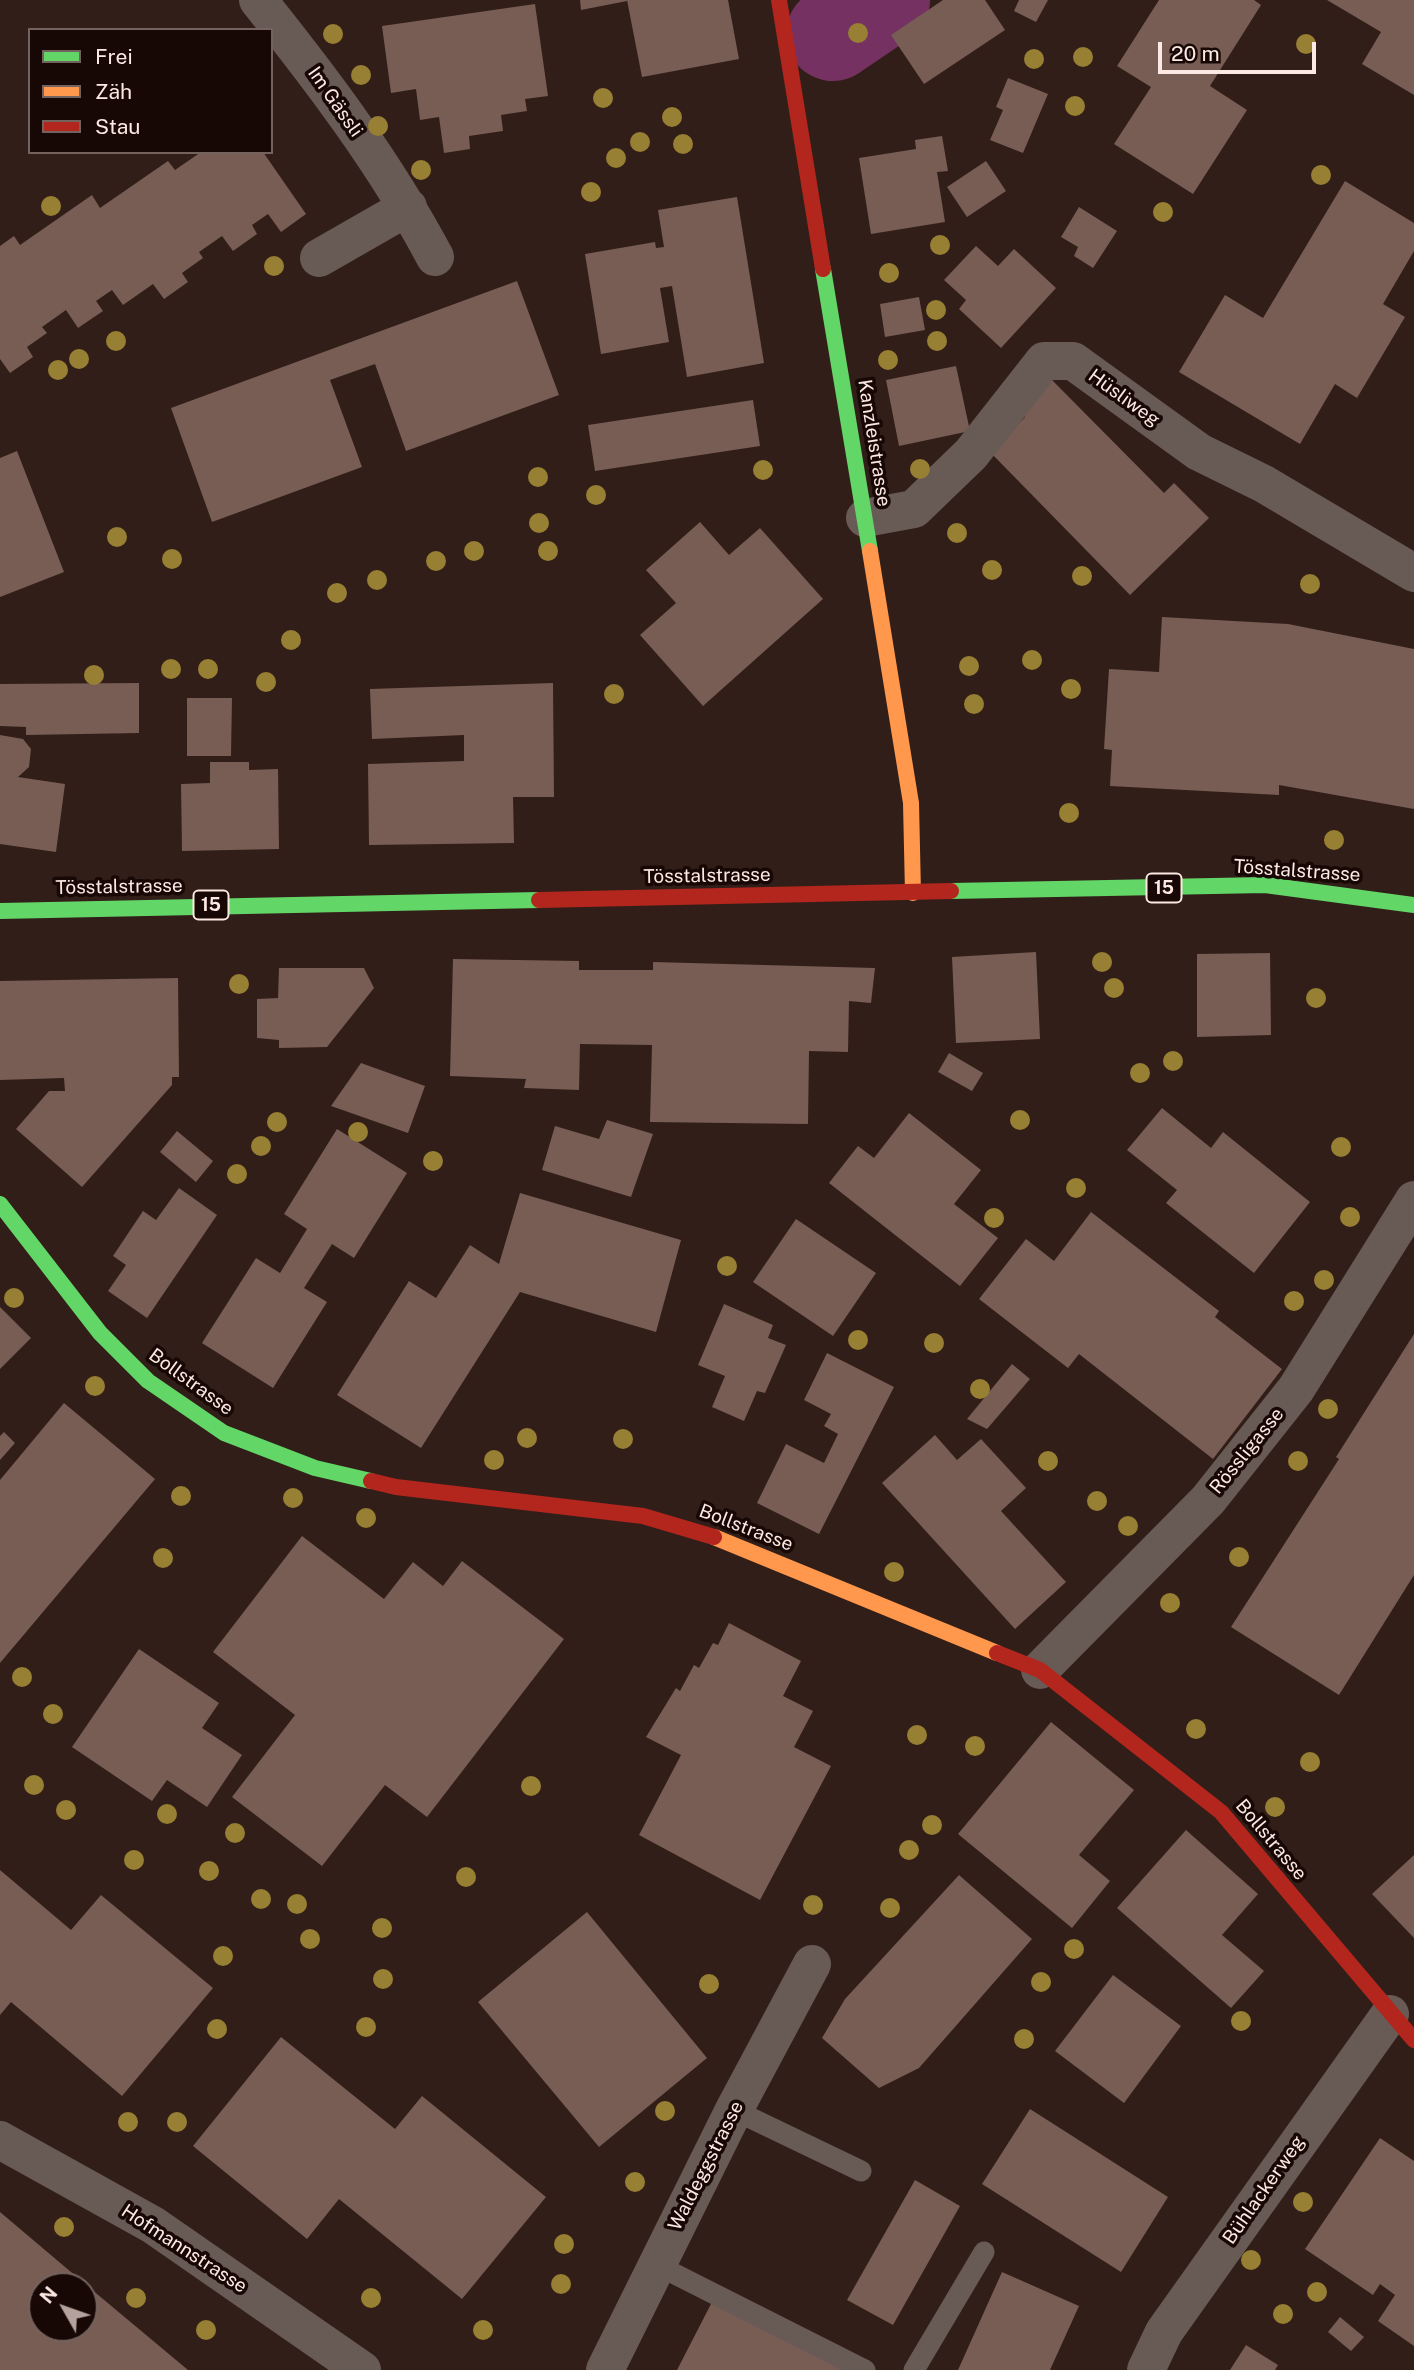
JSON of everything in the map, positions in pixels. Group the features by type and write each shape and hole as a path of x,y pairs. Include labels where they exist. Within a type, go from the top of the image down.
{"street":[{"name":"Im Gässli","path":"258,0 317,73 408,207 435,257"},
{"name":"Kanzleistrasse","path":"779,0 911,803 913,894"},
{"path":"319,258 408,207"},
{"name":"Hüsliweg","path":"865,518 914,509 971,454 1044,361 1073,360 1199,452 1264,484 1414,573"},
{"name":"Tösstalstrasse","path":"0,911 1265,886 1414,905"},
{"name":"Bollstrasse","path":"0,1204 100,1333 148,1381 224,1433 315,1468 396,1487 643,1516 704,1532 1040,1670 1221,1812 1402,2027"},
{"name":"Rössligasse","path":"1040,1670 1208,1500 1296,1390 1408,1212"},
{"name":"Waldeggstrasse","path":"605,2370 734,2110 811,1964"},
{"name":"Bühlackerweg","path":"1146,2370 1164,2332 1402,2027"},
{"name":"Hofmannstrasse","path":"0,2140 153,2225 362,2370"}],"lane":[{"path":"734,2110 861,2171"},
{"path":"914,2370 984,2252"},
{"path":"657,2265 865,2370"}],"building":[{"path":"580,0 627,0 627,1 581,10"},
{"path":"627,0 728,0 739,59 642,77"},
{"path":"943,0 985,0 1005,30 924,84 891,35"},
{"path":"1019,0 1048,0 1036,22 1014,11"},
{"path":"1159,0 1254,0 1261,5 1210,86 1247,110 1193,194 1114,144 1151,87 1117,66"},
{"path":"1327,0 1414,0 1414,95 1362,64 1381,32"},
{"path":"535,4 548,96 525,99 527,111 501,115 503,131 469,136 470,149 444,153 439,117 420,120 416,89 391,93 382,26"},
{"path":"1008,78 1048,94 1023,153 990,140 1003,110 996,107"},
{"path":"942,136 948,171 937,172 945,222 871,234 859,158 916,149 915,140"},
{"path":"198,154 264,154 306,214 281,232 268,214 252,225 257,234 233,251 222,236 199,252 203,258 182,273 188,282 164,299 153,284 123,305 112,290 96,301 103,311 78,328 66,310 42,327 47,333 27,347 33,357 10,373 0,359 0,246 14,236 20,245 92,195 100,208 168,161 175,170"},
{"path":"986,161 1006,191 967,217 947,187"},
{"path":"1345,181 1414,223 1414,251 1383,304 1405,317 1357,398 1335,384 1300,444 1179,372 1225,295 1263,318"},
{"path":"737,197 764,363 687,377 672,286 660,288 669,342 601,354 585,254 655,242 656,248 664,247 658,210"},
{"path":"1079,207 1117,231 1093,268 1074,256 1078,247 1061,237"},
{"path":"976,246 998,266 1014,249 1056,288 1001,348 959,309 966,300 944,280"},
{"path":"517,281 559,395 406,451 375,364 330,380 362,467 212,522 171,408"},
{"path":"919,297 925,330 885,337 880,304"},
{"path":"956,366 970,431 899,446 886,380"},
{"path":"1052,380 1164,493 1174,483 1209,518 1130,595 990,452 1025,417 1020,412"},
{"path":"753,400 760,446 595,471 588,425"},
{"path":"17,451 64,572 0,597 0,458"},
{"path":"700,522 729,555 760,528 823,599 703,706 640,635 676,603 646,570"},
{"path":"1162,617 1288,624 1414,649 1414,809 1279,785 1279,795 1110,786 1112,750 1104,749 1109,669 1159,672"},
{"path":"139,683 139,733 26,735 26,727 0,726 0,684"},
{"path":"553,683 554,797 513,797 514,843 369,845 368,764 464,761 464,735 372,739 370,689"},
{"path":"187,698 232,698 231,756 187,756"},
{"path":"0,735 23,739 31,749 29,767 18,777 65,784 56,852 0,844"},
{"path":"210,762 249,762 249,770 278,769 279,849 182,851 181,784 210,783"},
{"path":"1036,952 1040,1039 956,1043 952,957"},
{"path":"1270,953 1271,1035 1197,1037 1197,954"},
{"path":"453,959 579,961 579,970 653,970 653,962 875,968 871,1003 849,1001 848,1052 809,1051 808,1124 650,1122 652,1045 580,1044 579,1090 524,1088 526,1079 450,1076"},
{"path":"279,968 364,968 374,988 327,1047 279,1048 279,1040 257,1038 257,999 278,998"},
{"path":"178,978 179,1077 172,1077 172,1085 82,1187 16,1129 49,1091 65,1091 64,1078 0,1080 0,981"},
{"path":"949,1053 983,1073 972,1091 938,1072"},
{"path":"361,1063 425,1086 408,1133 331,1106"},
{"path":"1162,1108 1211,1148 1223,1132 1310,1202 1254,1273 1166,1203 1177,1190 1127,1150"},
{"path":"909,1113 981,1170 954,1204 998,1238 960,1286 829,1183 858,1146 874,1158"},
{"path":"607,1120 653,1134 631,1197 542,1170 555,1126 599,1139"},
{"path":"337,1129 407,1173 354,1258 332,1244 304,1288 327,1302 273,1388 202,1343 256,1258 280,1273 307,1229 284,1214"},
{"path":"177,1131 213,1161 196,1182 160,1152"},
{"path":"179,1188 217,1215 147,1318 108,1291 126,1265 113,1256 143,1211 156,1220"},
{"path":"520,1193 681,1240 656,1332 520,1292 421,1448 337,1395 409,1281 436,1298 470,1245 499,1264"},
{"path":"1091,1212 1219,1311 1215,1317 1282,1369 1213,1459 1079,1354 1068,1368 979,1299 1026,1239 1054,1261"},
{"path":"796,1219 876,1273 833,1336 753,1282"},
{"path":"724,1304 773,1325 768,1338 786,1345 765,1393 757,1391 744,1421 712,1407 725,1376 698,1365"},
{"path":"0,1307 31,1338 0,1369"},
{"path":"1414,1334 1414,1575 1339,1695 1231,1627 1339,1459 1336,1457"},
{"path":"827,1353 894,1387 819,1534 757,1503 786,1444 824,1463 838,1434 824,1426 831,1414 804,1400"},
{"path":"1012,1364 1030,1379 987,1429 967,1419"},
{"path":"64,1403 155,1479 0,1663 0,1480"},
{"path":"4,1432 15,1443 0,1460 0,1436"},
{"path":"935,1435 957,1460 981,1439 1026,1488 1001,1511 1066,1582 1015,1629 882,1483"},
{"path":"302,1536 384,1599 413,1562 443,1586 462,1561 564,1639 427,1817 385,1785 322,1866 232,1797 295,1715 213,1652"},
{"path":"729,1623 801,1661 783,1696 813,1711 794,1747 831,1766 760,1900 639,1835 681,1755 646,1737 676,1688 680,1691 694,1665 699,1668 713,1643 718,1645"},
{"path":"139,1649 219,1703 202,1728 242,1755 207,1807 167,1780 152,1801 72,1747"},
{"path":"1051,1722 1134,1790 1079,1855 1110,1881 1072,1928 958,1834"},
{"path":"1186,1830 1258,1894 1222,1935 1264,1971 1231,2008 1117,1908"},
{"path":"1414,1855 1414,1938 1372,1894"},
{"path":"0,1870 71,1930 101,1895 213,1988 122,2096 11,2002 0,2015"},
{"path":"959,1875 1032,1939 919,2068 879,2088 822,2038 845,1999"},
{"path":"587,1912 707,2058 599,2147 478,2002"},
{"path":"1113,1975 1181,2026 1124,2103 1055,2051"},
{"path":"281,2037 395,2129 422,2096 546,2197 462,2299 339,2199 307,2239 193,2146"},
{"path":"1030,2109 1168,2197 1121,2272 982,2184"},
{"path":"1380,2138 1414,2161 1414,2346 1378,2321 1395,2295 1380,2284 1373,2295 1305,2249"},
{"path":"915,2180 960,2206 893,2325 847,2300"},
{"path":"0,2212 71,2272 28,2272 28,2342 98,2342 98,2294 188,2370 0,2370"},
{"path":"1002,2272 1079,2306 1050,2370 958,2370"},
{"path":"712,2302 845,2370 677,2370"},
{"path":"1340,2317 1364,2337 1351,2351 1328,2332"},
{"path":"1246,2345 1278,2365 1275,2370 1230,2370"}],"waterway":[{"path":"833,34 883,0"}],"traffic: fast":[{"path":"823,269 870,551"},
{"path":"951,891 1265,885 1414,905"},
{"path":"0,911 539,900"},
{"path":"0,1204 100,1333 148,1381 224,1433 315,1468 371,1481"}],"traffic: slow":[{"path":"870,551 911,803 913,893"},
{"path":"714,1537 997,1653"}],"traffic: jam":[{"path":"779,0 823,269"},
{"path":"539,900 951,891"},
{"path":"371,1481 396,1487 643,1516 714,1537"},
{"path":"997,1653 1040,1670 1221,1812 1414,2040"}]}
